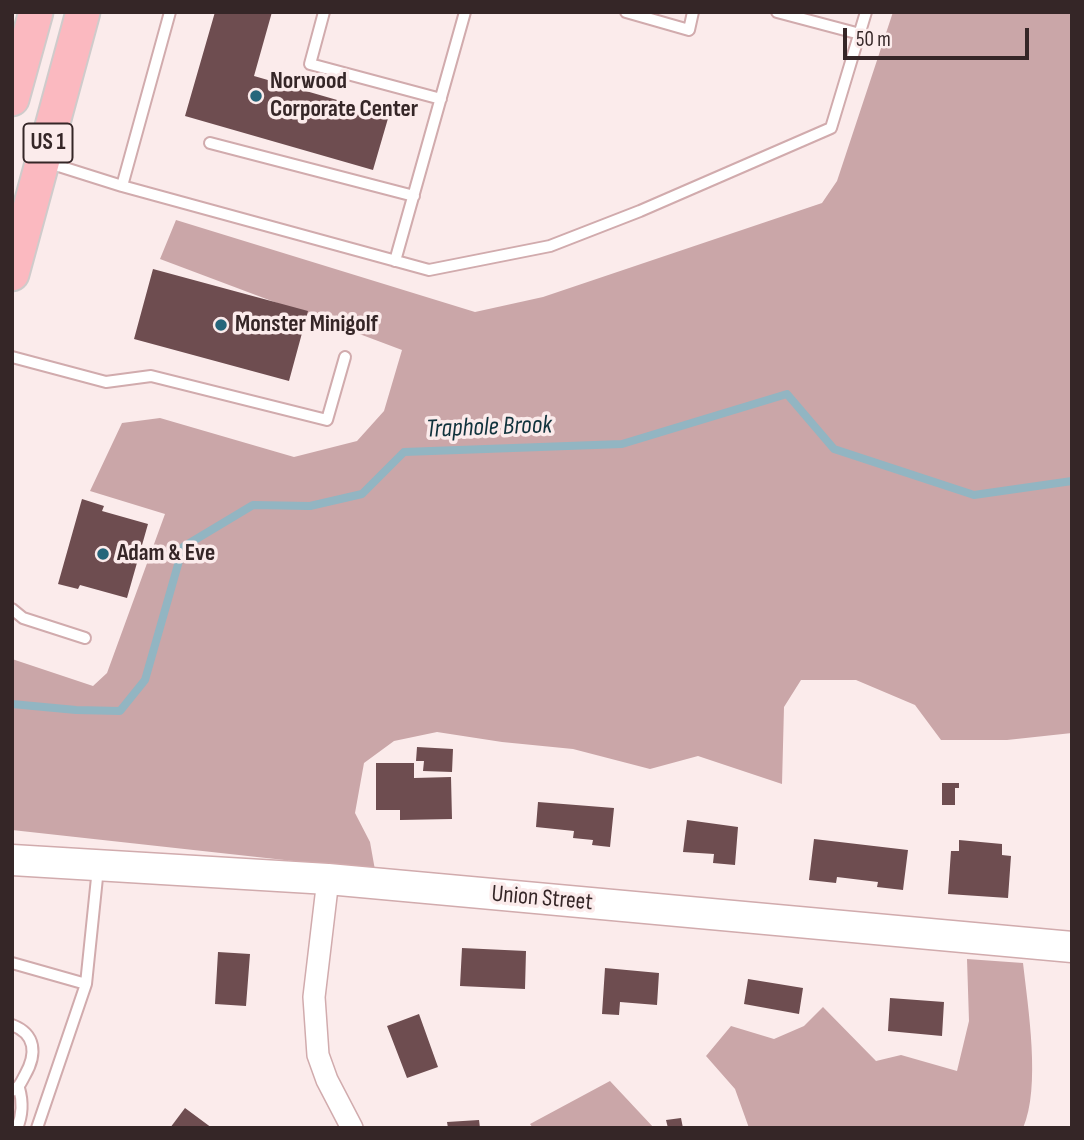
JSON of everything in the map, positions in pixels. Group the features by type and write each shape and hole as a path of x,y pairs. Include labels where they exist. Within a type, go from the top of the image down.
{"main road":[{"path":"14,85 36,12"},
{"name":"US 1","path":"12,274 83,12"},
{"name":"Union Street","path":"12,860 328,879 1072,947"}],"street":[{"path":"328,879 314,998 318,1055 327,1080 352,1128"}],"lane":[{"path":"122,186 170,12"},
{"path":"324,12 310,64 441,99"},
{"path":"396,261 465,12"},
{"path":"626,12 689,30 693,12"},
{"path":"777,12 860,34"},
{"path":"43,161 122,186 429,270 550,246 640,211 831,128 866,12"},
{"path":"210,143 414,196"},
{"path":"12,357 106,382 151,376 327,420 345,358"},
{"path":"12,609 23,618 85,638"},
{"path":"37,1128 86,984 98,865"},
{"path":"12,963 86,984"},
{"path":"12,1024 31,1038 33,1048 30,1067 16,1090 22,1099 17,1128"}],"shaded area":[{"path":"893,12 1072,12 1072,733 1007,740 941,740 915,705 856,680 801,680 784,707 782,784 698,756 650,769 573,749 437,732 394,741 364,763 355,813 370,842 375,870 12,830 12,659 93,686 107,673 165,514 90,491 122,423 160,418 294,457 357,441 384,411 402,350 160,259 176,220 475,312 543,297 822,203 837,181"},
{"path":"967,959 1023,963 1032,1070 1028,1111 1023,1128 749,1128 735,1089 706,1056 731,1026 774,1039 804,1026 823,1007 876,1061 901,1055 957,1071 969,1021"},
{"path":"610,1081 654,1128 533,1128 530,1124"}],"building":[{"name":"Norwood Corporate Center","path":"215,12 272,12 254,76 389,115 373,170 185,116"},
{"name":"Monster Minigolf","path":"153,269 308,311 289,381 134,339"},
{"name":"Adam & Eve","path":"82,499 104,506 102,511 148,524 127,598 80,585 78,589 58,584"},
{"path":"417,747 453,749 452,772 423,771 424,761 416,761"},
{"path":"376,763 414,763 414,778 451,777 452,819 400,820 400,810 376,810"},
{"path":"942,783 959,783 959,788 955,788 955,805 942,805"},
{"path":"538,802 614,808 610,847 592,845 593,840 573,838 574,831 536,827"},
{"path":"687,820 738,827 735,865 713,863 714,854 683,852"},
{"path":"814,839 908,850 903,890 877,887 878,882 837,877 836,883 809,880"},
{"path":"959,840 1002,844 1002,855 1011,856 1008,898 948,894 951,851 959,851"},
{"path":"462,948 526,951 525,989 460,986"},
{"path":"218,952 250,954 246,1006 215,1004"},
{"path":"605,968 659,973 657,1005 620,1002 619,1015 602,1014"},
{"path":"748,979 803,988 799,1014 744,1004"},
{"path":"890,998 944,1002 942,1036 888,1031"},
{"path":"419,1014 438,1067 407,1078 387,1026"},
{"path":"185,1108 212,1128 170,1128"},
{"path":"681,1118 683,1128 668,1128 666,1120"},
{"path":"479,1120 480,1128 448,1128 447,1122"}],"waterway":[{"name":"Traphole Brook","path":"12,704 120,711 145,680 183,547 253,505 310,506 362,494 404,452 622,444 787,394 834,449 974,495 1072,481"}],"place":[{"name":"Norwood Corporate Center","path":"256,96"},
{"name":"Monster Minigolf","path":"221,325"},
{"name":"Adam & Eve","path":"103,554"}]}
